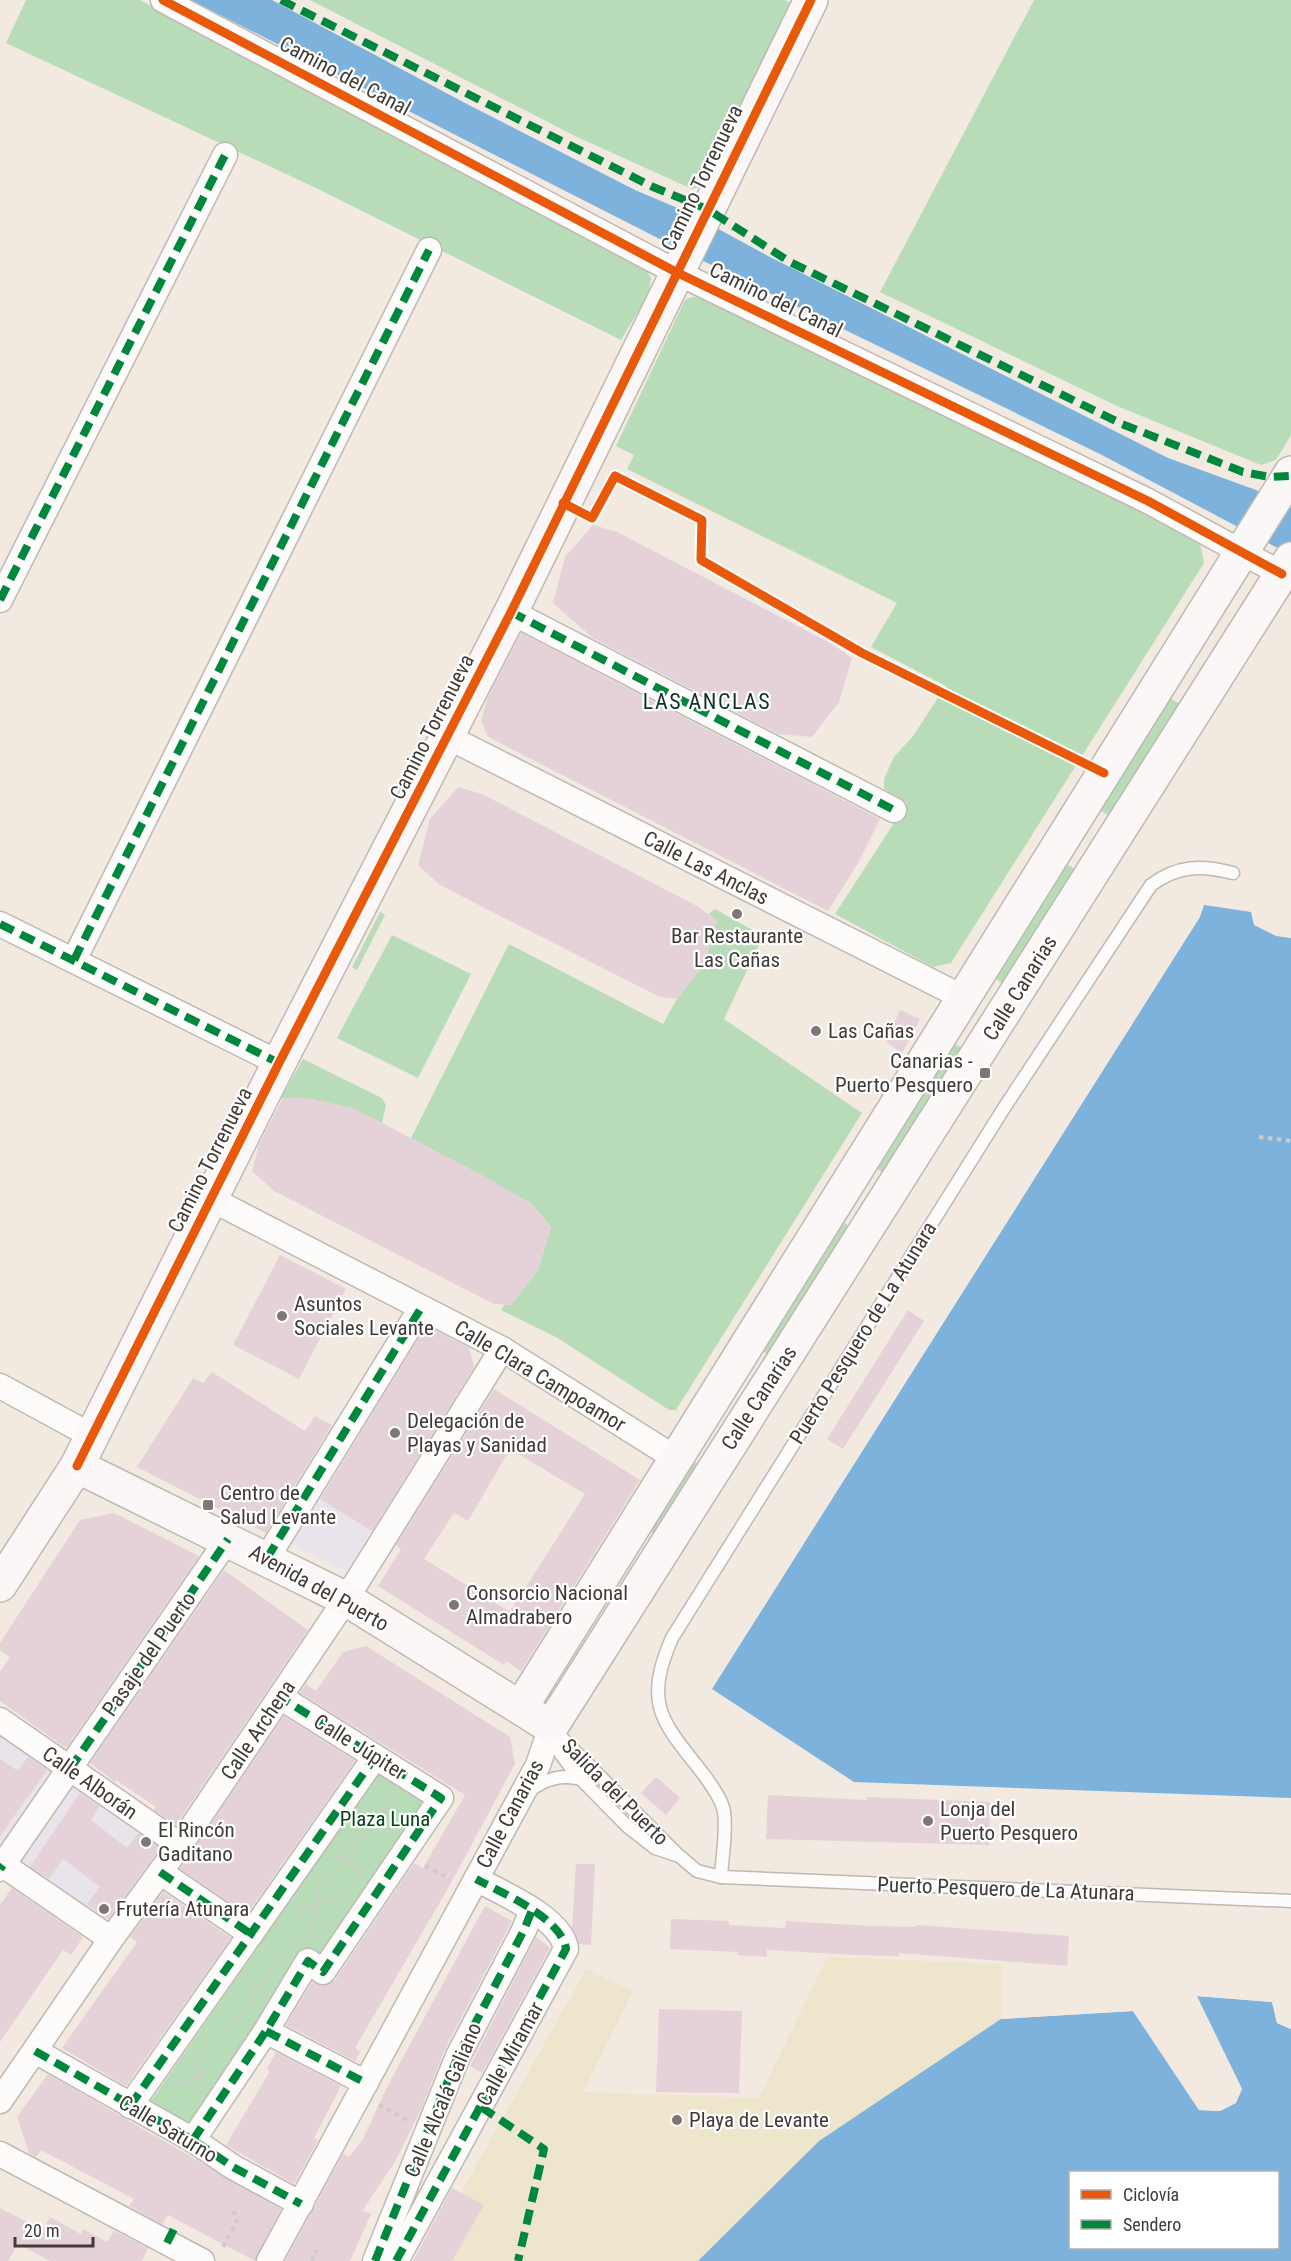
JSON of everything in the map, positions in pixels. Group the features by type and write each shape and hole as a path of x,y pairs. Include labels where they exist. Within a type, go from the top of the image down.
{"main road":[{"name":"Camino Torrenueva","path":"0,1585 76,1466 92,1436 279,1063 511,612 811,0"},
{"name":"Calle Canarias","path":"521,1707 1287,481"},
{"name":"Calle Canarias","path":"551,1727 1287,565"},
{"name":"Avenida del Puerto","path":"76,1466 267,1558 346,1599 551,1727"}],"street":[{"name":"Camino del Canal","path":"163,0 679,266 1148,501 1287,565"},
{"path":"0,600 225,155"},
{"path":"74,960 429,250"},
{"path":"511,612 894,810"},
{"name":"Calle Las Anclas","path":"448,737 964,998"},
{"path":"0,924 279,1063"},
{"name":"Calle Clara Campoamor","path":"211,1199 502,1349 675,1458"},
{"path":"267,1558 421,1308"},
{"name":"Calle Archena","path":"0,2101 111,1939 180,1845 346,1599 502,1349"},
{"path":"0,1386 92,1436"},
{"name":"Pasaje del Puerto","path":"1,1865 228,1539"},
{"name":"Calle Júpiter","path":"280,1697 441,1798 407,1848"},
{"name":"Calle Alborán","path":"0,1720 180,1845"},
{"name":"Calle Canarias","path":"269,2261 538,1765 551,1727"},
{"path":"130,2106 251,1934 321,1843 346,1799 375,1757"},
{"path":"193,2140 260,2040 281,2001 308,1961 323,1972 377,1883 407,1848"},
{"path":"1,1865 111,1939"},
{"path":"160,1872 251,1934"},
{"name":"Calle Miramar","path":"396,2261 566,1949 566,1942 557,1930 532,1910 473,1884"},
{"name":"Calle Alcalá Galiano","path":"375,2261 430,2131 458,2056 524,1930 532,1910"},
{"path":"260,2040 363,2089"},
{"name":"Calle Saturno","path":"35,2051 193,2140 233,2168 301,2204"},
{"path":"0,2154 172,2233 211,2256"}],"lane":[{"name":"Puerto Pesquero de La Atunara","path":"721,1877 724,1811 711,1785 662,1719 659,1704 662,1661 672,1638 997,1118 1151,885 1166,874 1181,868 1209,867 1233,873"},
{"path":"551,1727 560,1753 581,1779 636,1835 655,1848 680,1856"},
{"name":"Salida del Puerto","path":"551,1727 680,1856"},
{"path":"521,1795 543,1781 554,1778 569,1776 581,1779"},
{"name":"Puerto Pesquero de La Atunara","path":"680,1856 697,1871 721,1877 1291,1900"}],"path":[{"path":"597,508 615,476 702,520 701,560 862,653 1104,773"},
{"path":"1259,1137 1291,1141"},
{"path":"345,1862 378,1820 407,1776"},
{"path":"346,1799 378,1820 407,1848 473,1884"},
{"path":"321,1843 377,1883"},
{"path":"228,2032 256,1988 287,1946 308,1961 317,1904 321,1843"},
{"path":"297,1912 377,1883"},
{"path":"256,1988 281,2001"},
{"path":"198,2009 228,2032 260,2040"},
{"path":"130,2106 198,2076 260,2040"},
{"path":"193,2140 198,2054"},
{"path":"363,2089 430,2131"},
{"path":"211,2256 237,2220 235,2213 229,2210"},
{"path":"312,2261 317,2250"}],"shaded area":[{"path":"317,1497 371,1530 347,1571 288,1542"},
{"path":"0,1720 180,1845 111,1939 0,1863"}],"green space":[{"path":"26,0 140,0 646,269 651,278 648,295 621,340 316,188 6,43"},
{"path":"310,0 785,0 794,5 703,186 692,189 575,136"},
{"path":"1034,0 1291,0 1291,435 1276,460 1261,465 1117,406 880,292"},
{"path":"692,297 704,298 1183,531 1200,543 1204,563 951,963 933,967 835,914 907,803 884,789 884,779 894,757 913,736 946,686 871,647 897,603 627,469 634,455 616,446 685,300"},
{"path":"1166,696 1185,707 1114,819 1095,807"},
{"path":"1062,861 1080,872 1009,987 991,976"},
{"path":"715,909 763,936 724,1019 862,1113 676,1410 669,1410 556,1337 501,1310 505,1304 511,1305 538,1270 551,1227 532,1204 411,1138 509,944 663,1024 677,999 704,964 717,921 709,914"},
{"path":"380,912 385,915 357,970 352,967"},
{"path":"392,935 471,974 418,1078 337,1038"},
{"path":"950,1042 967,1050 889,1176 870,1165"},
{"path":"303,1059 382,1098 386,1105 382,1123 333,1104 281,1098"},
{"path":"841,1221 855,1229 772,1358 760,1349"},
{"path":"692,1460 704,1468 659,1537 649,1531"},
{"name":"Plaza Luna","path":"382,1768 434,1803 192,2127 151,2101"}],"sand":[{"name":"Playa de Levante","path":"827,1957 1001,1964 1001,2019 819,2141 698,2261 452,2261 484,2205 461,2193 586,1969 633,1991 583,2092 759,2098"}],"water":[{"path":"191,0 272,0 635,190 687,212 768,256 1168,458 1256,490 1291,508 1291,555 1100,454 697,258"},
{"path":"1204,905 1251,912 1254,925 1276,936 1291,938 1291,1798 854,1782 712,1689 1200,917"},
{"path":"1196,1996 1272,2002 1277,2023 1291,2029 1291,2261 698,2261 819,2141 1001,2019 1133,2011 1199,2110 1220,2111 1235,2103 1242,2089"}],"pier":[{"path":"1194,1994 1273,1999 1280,2021 1291,2026 1291,2029 1277,2023 1272,2002 1197,1996 1242,2089 1236,2103 1220,2111 1199,2110 1133,2011 1001,2019 1001,2016 1134,2008 1201,2107 1219,2108 1233,2101 1239,2089"}],"building":[{"path":"593,525 617,532 832,644 852,658 839,702 812,737 778,734 593,638 553,603 565,557"},
{"path":"521,633 880,819 858,863 828,911 488,737 481,720 488,697"},
{"path":"458,787 482,794 697,906 717,921 704,964 677,999 660,997 440,885 418,865 430,819"},
{"path":"900,1010 920,1019 902,1053 886,1042"},
{"path":"283,1098 307,1098 353,1108 484,1176 532,1204 551,1227 538,1270 511,1305 494,1304 274,1191 252,1171 259,1145"},
{"name":"Asuntos Sociales Levante","path":"280,1255 346,1289 299,1379 233,1345"},
{"path":"908,1310 924,1321 843,1449 827,1439"},
{"name":"Delegación de Playas y Sanidad","path":"426,1326 469,1348 474,1367 372,1531 320,1499"},
{"path":"212,1372 305,1431 315,1416 332,1425 266,1533 137,1467 193,1378 203,1383"},
{"path":"494,1389 640,1480 521,1671 506,1661 504,1665 378,1586 401,1549 396,1545","holes":["510,1449 585,1494 510,1612 424,1559 454,1513 468,1521"]},
{"path":"114,1513 199,1556 67,1747 0,1701 0,1672 10,1657 0,1650 0,1643 80,1520"},
{"path":"224,1570 308,1630 176,1825 154,1810 156,1807 116,1780 115,1782 90,1763"},
{"path":"366,1646 510,1737 515,1764 451,1883 355,2048 360,2052 355,2061 286,2025 312,1982 322,1986 335,1980 414,1863 423,1868 465,1795 300,1693 306,1684 316,1691 343,1652"},
{"path":"284,1716 355,1761 247,1914 180,1869"},
{"path":"28,1757 47,1770 0,1836 0,1759 18,1771"},
{"path":"656,1777 680,1798 666,1815 641,1793"},
{"path":"80,1793 99,1806 91,1820 127,1848 138,1833 160,1848 108,1919 87,1904 100,1887 63,1859 49,1879 30,1867"},
{"path":"768,1795 867,1800 867,1797 990,1802 989,1845 766,1839"},
{"path":"576,1864 595,1864 591,1945 579,1944 572,1928"},
{"path":"12,1888 83,1937 71,1955 63,1950 0,2042 0,1905"},
{"path":"163,1892 231,1938 126,2086 62,2048 137,1942 130,1937"},
{"path":"485,1906 512,1921 445,2049 421,2109 396,2160 363,2210 371,2214 350,2261 285,2261 343,2154 349,2157 363,2139 388,2085"},
{"path":"671,1919 729,1921 729,1925 785,1928 786,1921 871,1926 916,1927 916,1925 1069,1936 1067,1966 899,1953 899,1956 767,1950 767,1957 737,1955 738,1952 670,1949"},
{"path":"536,1937 550,1948 482,2073 470,2066"},
{"path":"659,2009 742,2011 739,2093 656,2092"},
{"path":"276,2052 341,2086 314,2138 318,2140 294,2184 226,2145 270,2071 267,2069"},
{"path":"48,2074 281,2209 255,2261 168,2215 162,2224 129,2206 134,2199 41,2150 36,2157 29,2153 17,2117"},
{"path":"452,2188 484,2205 452,2261 413,2261"},
{"path":"0,2208 43,2230 50,2217 81,2234 83,2229 107,2242 114,2231 148,2248 142,2261 50,2261 18,2244 8,2261 0,2261"}],"marked path":[{"path":"281,0 653,187 707,209 790,262 1122,424 1243,472 1270,477 1289,476"},
{"path":"0,600 225,155"},
{"path":"74,960 429,250"},
{"path":"511,612 894,810"},
{"path":"0,924 279,1063"},
{"path":"267,1558 421,1308"},
{"path":"70,1769 228,1539"},
{"path":"193,2140 266,2031 308,1961 323,1972 441,1798 280,1697"},
{"path":"130,2106 375,1757"},
{"path":"0,1869 3,1865"},
{"path":"160,1872 251,1934"},
{"path":"396,2261 566,1949 562,1938 543,1917 515,1899 476,1879"},
{"path":"375,2261 458,2056 524,1930 532,1910"},
{"path":"266,2031 366,2083"},
{"path":"35,2051 193,2140 233,2167 301,2204"},
{"path":"481,2107 544,2149 518,2261"},
{"path":"167,2243 177,2223"}],"cycle path":[{"path":"163,0 676,272 1148,501 1282,574"},
{"path":"77,1466 279,1063 511,612 811,0"},
{"path":"563,503 592,518 615,476 702,520 701,560 862,653 1104,773"}],"place":[{"name":"Bar Restaurante Las Cañas","path":"737,914"},
{"name":"Las Cañas","path":"816,1031"},
{"name":"Canarias - Puerto Pesquero","path":"985,1073"},
{"name":"Asuntos Sociales Levante","path":"282,1316"},
{"name":"Delegación de Playas y Sanidad","path":"395,1433"},
{"name":"Centro de Salud Levante","path":"208,1505"},
{"name":"Consorcio Nacional Almadrabero","path":"454,1605"},
{"name":"Lonja del Puerto Pesquero","path":"928,1821"},
{"name":"El Rincón Gaditano","path":"146,1842"},
{"name":"Frutería Atunara","path":"104,1909"},
{"name":"Playa de Levante","path":"677,2120"}],"district":[{"name":"LAS ANCLAS","path":"707,701"}]}
